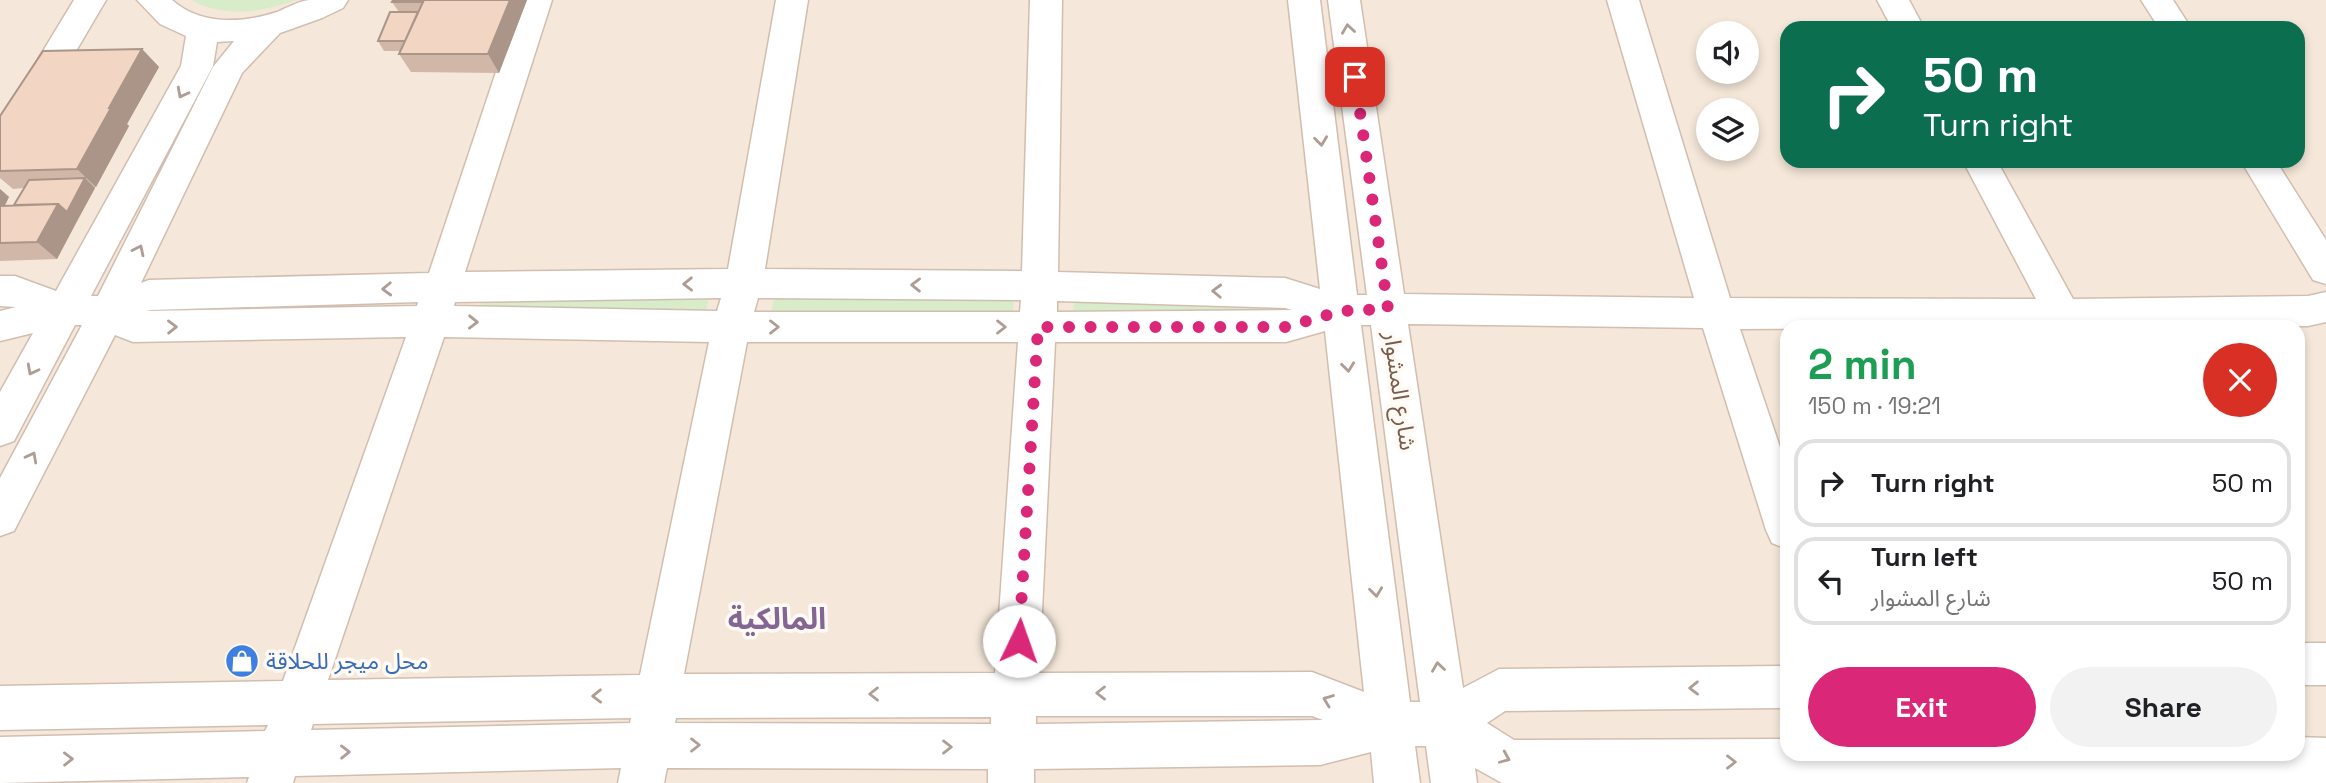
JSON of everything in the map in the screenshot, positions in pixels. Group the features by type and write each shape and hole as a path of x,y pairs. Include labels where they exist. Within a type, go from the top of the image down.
{"street":[{"path":"0,151 90,0"},
{"path":"153,0 164,13 181,23 203,29 234,31 268,26 308,13 332,0"},
{"path":"275,768 435,304 536,0"},
{"path":"644,764 731,327 744,284 792,0"},
{"path":"1010,765 1040,286 1046,0"},
{"name":"شارع المشوار","path":"1304,0 1397,783"},
{"name":"شارع المشوار","path":"1344,0 1454,783"},
{"path":"1623,0 1717,315 1780,508"},
{"path":"1893,0 1904,21"},
{"path":"2157,0 2170,21"},
{"path":"0,518 109,311 229,67 268,26"},
{"path":"0,429 197,66 203,29"},
{"path":"1984,168 2066,320"},
{"path":"2262,168 2326,270"},
{"path":"0,326 65,310 109,311 133,327 744,284 1040,286 1285,293 1341,311"},
{"path":"0,291 15,291 65,310"},
{"path":"435,304 731,327 1286,327 1341,311 1388,309 2009,320"},
{"path":"2091,320 2308,311 2326,307"},
{"path":"2305,664 2326,664"},
{"path":"1446,724 1499,690 1780,687"},
{"path":"0,708 659,696 1312,694 1392,724"},
{"path":"0,760 275,768 644,764 1010,765 1320,743 1392,724 1446,724 1508,763 1862,766 2299,764"}],"shaded area":[{"path":"0,0 2326,0 2326,783 0,783"}],"green space":[{"path":"191,0 297,0 270,8 231,12"},
{"path":"483,297 709,297 706,311 478,312"},
{"path":"774,298 1014,298 1013,313 771,313"},
{"path":"1074,299 1270,302 1271,316 1073,314"}],"building":[{"path":"510,0 488,54 399,54 423,2 392,2"},
{"path":"390,12 418,12 405,41 378,41"},
{"path":"142,49 77,169 0,171 0,116 43,51"},
{"path":"85,178 67,212 58,204 14,205 29,180"},
{"path":"58,204 37,242 0,243 0,206"}],"place":[{"name":"محل ميجر للحلاقة","path":"242,661"}],"district":[{"name":"المالكية","path":"777,619"}],"route":[{"path":"1019,641 1038,327 1286,327 1341,311 1388,309 1355,77"}]}
